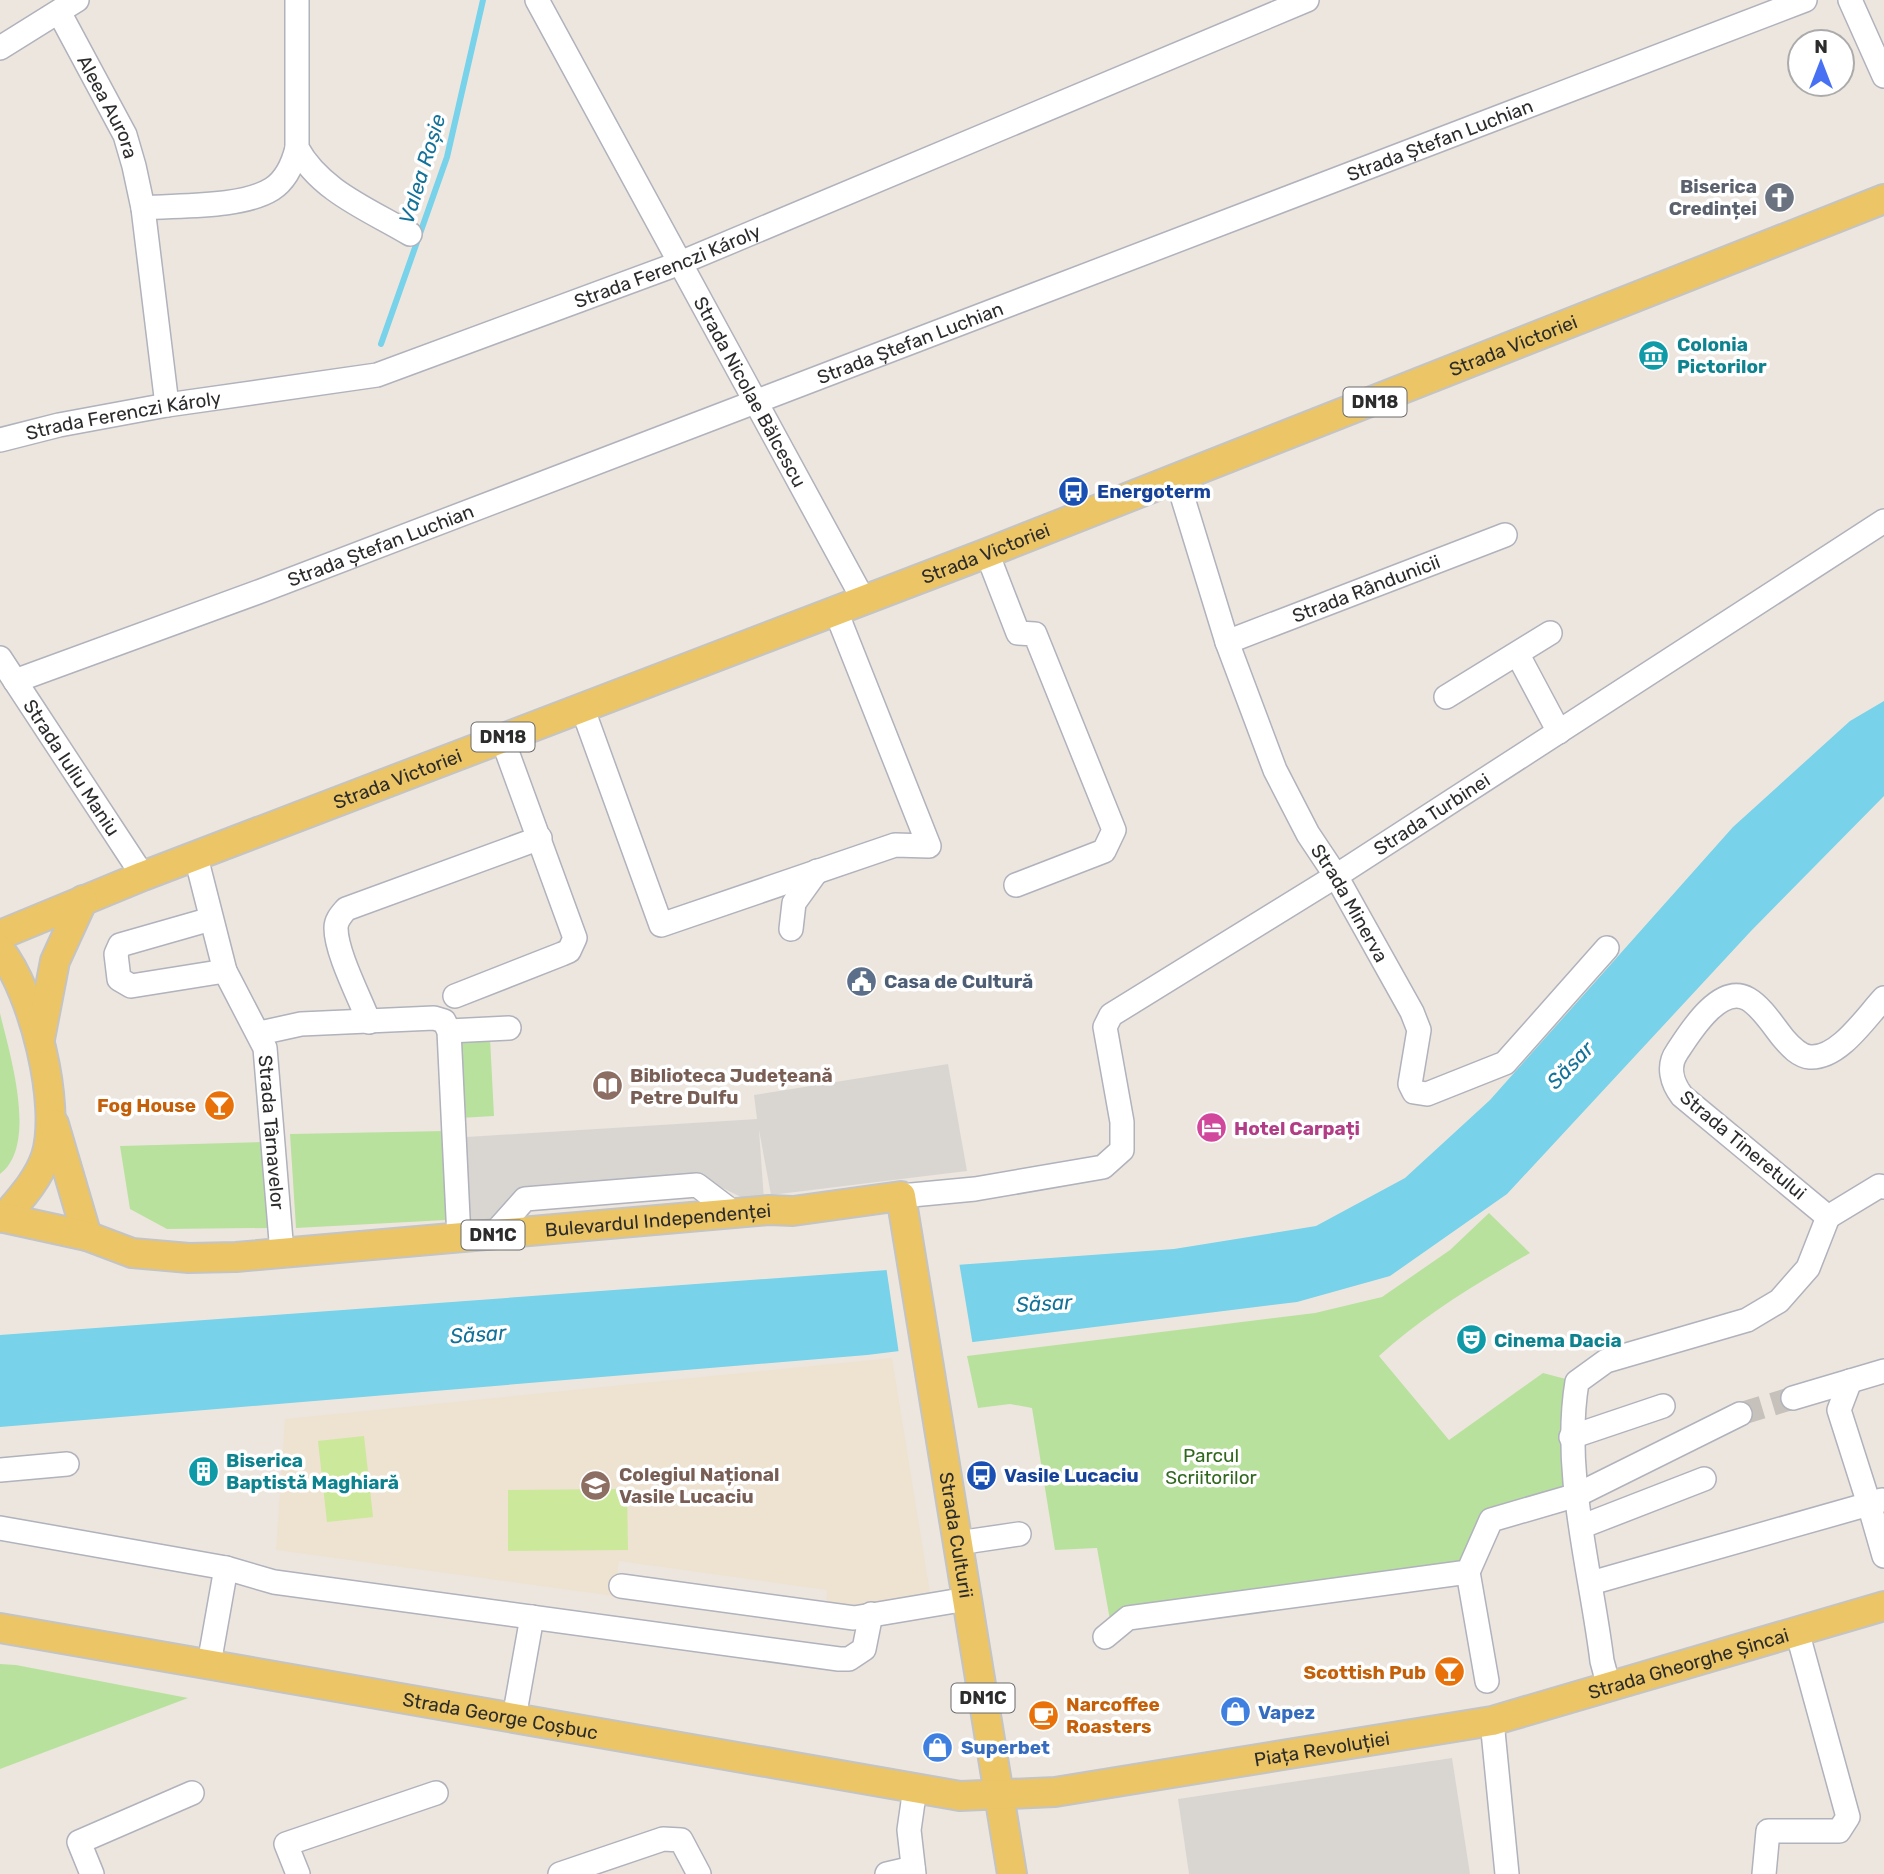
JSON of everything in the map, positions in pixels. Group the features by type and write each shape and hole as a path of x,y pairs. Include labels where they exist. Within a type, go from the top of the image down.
{"main road":[{"name":"Strada Victoriei","path":"0,935 144,876 835,609 987,554 1884,199"},
{"path":"40,1041 55,961 83,900"},
{"name":"DN1C","path":"0,950 11,966 40,1041 52,1116 87,1236"},
{"name":"DN1C","path":"1,1218 40,1169 49,1142 52,1116"},
{"name":"Bulevardul Independenței","path":"1,1218 87,1236 122,1250 189,1258 492,1236 734,1213 793,1211 901,1196"},
{"name":"Strada Culturii","path":"901,1196 1012,1874"},
{"name":"Strada Gheorghe Șincai","path":"1492,1721 1884,1606"},
{"name":"Strada George Coșbuc","path":"0,1628 960,1796 1000,1797"},
{"name":"Piața Revoluției","path":"1000,1797 1055,1792 1492,1721"}],"street":[{"path":"143,208 256,197 274,188 288,173 298,148 297,0"},
{"name":"Strada Nicolae Bălcescu","path":"537,0 863,599"},
{"name":"Strada Ferenczi Károly","path":"0,440 59,425 167,405 377,376 680,264 1307,0"},
{"name":"Strada Ștefan Luchian","path":"15,681 261,591 1805,0"},
{"path":"1850,0 1884,76"},
{"path":"0,48 68,6"},
{"name":"Aleea Aurora","path":"68,6 125,135 143,208 167,405"},
{"path":"298,148 309,169 333,189 410,234"},
{"name":"Strada Minerva","path":"1177,479 1227,642 1275,770 1308,834 1336,876 1412,1012 1419,1030 1410,1084 1414,1092 1427,1094 1505,1063 1607,948"},
{"name":"Strada Turbinei","path":"1103,1167 1122,1150 1122,1122 1105,1027 1111,1015 1336,876 1884,521"},
{"name":"Strada Rândunicii","path":"1227,642 1505,534"},
{"path":"987,554 1018,634 1035,634 1114,830 1104,851 1016,885"},
{"path":"582,707 661,925 895,845 929,846 835,609"},
{"path":"1446,697 1550,633"},
{"path":"1518,655 1559,732"},
{"name":"Strada Iuliu Maniu","path":"0,658 144,876"},
{"path":"455,996 562,954 573,945 574,929 502,738"},
{"path":"369,1022 338,940 336,924 340,915 346,909 540,838"},
{"name":"Strada Târnavelor","path":"196,857 225,971 237,998 260,1033 268,1065 282,1253"},
{"path":"791,929 794,902 817,870"},
{"path":"211,919 120,945 116,954 119,979 131,986 225,971"},
{"name":"Strada Tineretului","path":"1828,1217 1682,1096 1672,1078 1674,1056 1712,1008 1725,998 1738,995 1750,1000 1798,1054 1811,1057 1838,1046 1884,998"},
{"path":"260,1033 300,1024 439,1019 449,1031 459,1238"},
{"path":"449,1031 509,1028"},
{"name":"Bulevardul Independenței","path":"901,1196 975,1189 1103,1167"},
{"path":"1609,1687 1602,1661 1577,1494 1570,1419 1577,1382 1606,1361 1747,1320 1779,1301 1808,1268 1828,1217 1883,1187"},
{"path":"1793,1398 1884,1371"},
{"path":"1850,1381 1839,1410 1877,1502 1884,1556"},
{"path":"1572,1437 1664,1406"},
{"path":"1487,1681 1468,1572 1491,1520 1577,1494 1740,1414"},
{"path":"0,1470 67,1464"},
{"path":"1583,1526 1704,1479"},
{"path":"1591,1583 1877,1502"},
{"path":"0,1528 226,1568 274,1582 839,1659 849,1659 864,1649 872,1614"},
{"path":"958,1543 1019,1534"},
{"path":"209,1664 226,1568"},
{"path":"1105,1637 1128,1618 1468,1572"},
{"path":"621,1586 854,1618 967,1599"},
{"path":"514,1718 532,1617"},
{"path":"1764,1874 1768,1830 1839,1831 1848,1816 1797,1631"},
{"path":"1492,1721 1507,1874"},
{"path":"887,1874 913,1871 909,1830 915,1788"},
{"path":"92,1874 79,1842 192,1793"},
{"path":"298,1874 286,1844 436,1793"},
{"path":"560,1874 663,1839 681,1840 699,1874"}],"shaded area":[{"path":"948,1064 967,1171 771,1195 759,1130 764,1200 745,1199 700,1177 520,1191 483,1230 471,1230 466,1137 757,1119 754,1095"},
{"name":"Colegiul Național Vasile Lucaciu","path":"892,1358 931,1599 862,1608 826,1603 827,1590 619,1561 614,1596 276,1550 285,1419"},
{"path":"1452,1758 1470,1874 1189,1874 1178,1799"}],"green space":[{"path":"0,1013 14,1073 20,1121 18,1142 12,1160 0,1174"},
{"path":"490,1038 494,1116 460,1118 455,1040"},
{"path":"444,1131 446,1220 296,1228 290,1134"},
{"path":"265,1142 268,1228 167,1229 130,1209 120,1146"},
{"name":"Parcul Scriitorilor","path":"1489,1213 1530,1253 1433,1313 1379,1356 1449,1440 1543,1373 1577,1382 1577,1495 1491,1520 1468,1572 1112,1631 1097,1548 1055,1550 1032,1408 1010,1404 978,1408 967,1356 1315,1313 1382,1297 1450,1250"},
{"path":"364,1436 373,1517 327,1522 318,1441"},
{"path":"627,1489 628,1550 508,1551 508,1490"},
{"path":"0,1664 16,1665 188,1698 0,1769"}],"water":[{"name":"Săsar","path":"1884,701 1884,796 1751,931 1507,1194 1390,1276 1297,1302 867,1355 0,1427 0,1335 1174,1249 1316,1226 1405,1178 1490,1100 1733,827 1850,721"}],"pier":[{"path":"959,1262 973,1346 899,1354 886,1266"}],"waterway":[{"name":"Valea Roșie","path":"381,344 447,157 483,0"}],"tunnel":[{"path":"1740,1414 1793,1398"}],"place":[{"name":"Biserica Credinței","path":"1780,197"},
{"name":"Colonia Pictorilor","path":"1654,355"},
{"name":"Energoterm","path":"1074,491"},
{"name":"Casa de Cultură","path":"861,981"},
{"name":"Biblioteca Județeană Petre Dulfu","path":"607,1086"},
{"name":"Fog House","path":"219,1105"},
{"name":"Hotel Carpați","path":"1211,1128"},
{"name":"Cinema Dacia","path":"1471,1340"},
{"name":"Biserica Baptistă Maghiară","path":"203,1471"},
{"name":"Vasile Lucaciu","path":"981,1475"},
{"name":"Colegiul Național Vasile Lucaciu","path":"596,1485"},
{"name":"Scottish Pub","path":"1449,1672"},
{"name":"Vapez","path":"1235,1712"},
{"name":"Narcoffee Roasters","path":"1043,1715"},
{"name":"Superbet","path":"938,1747"}]}
